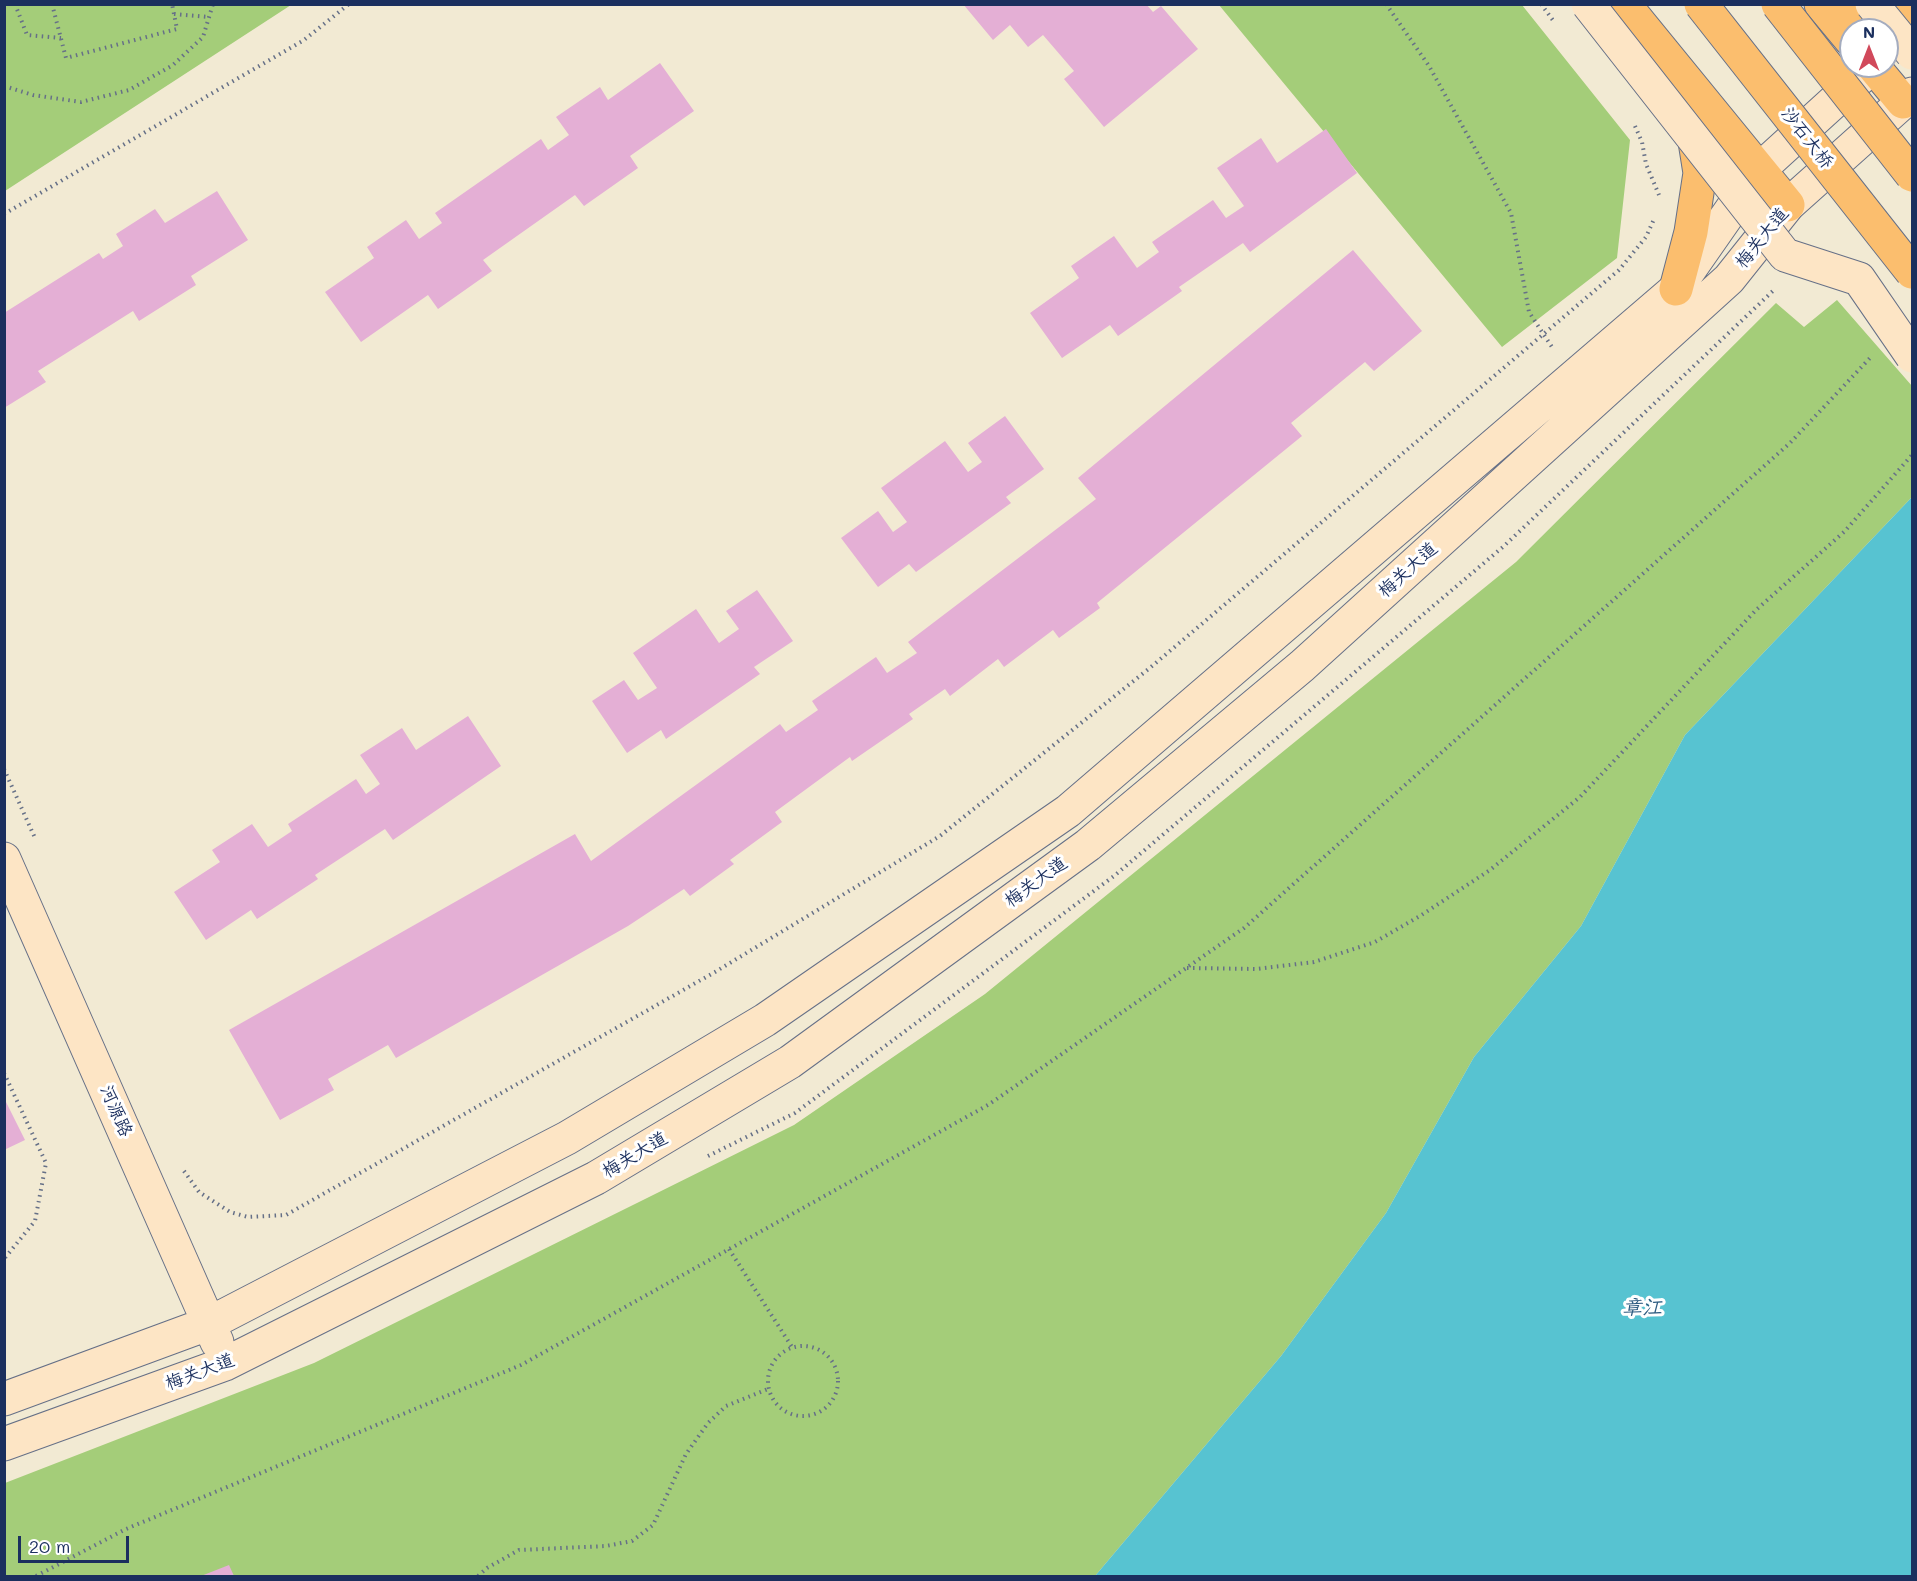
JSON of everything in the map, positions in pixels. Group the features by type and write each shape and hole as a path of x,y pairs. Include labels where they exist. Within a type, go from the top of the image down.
{"main road":[{"path":"1588,4 1785,255 1859,279 1912,356"},
{"path":"1624,4 1667,61 1788,205"},
{"name":"沙石大桥","path":"1701,4 1912,272"},
{"path":"1778,4 1912,175"},
{"path":"1821,4 1839,26"},
{"path":"1834,4 1875,15 1912,12"},
{"path":"1872,4 1912,53"},
{"path":"1899,42 1912,30"},
{"path":"1667,61 1680,87 1698,142 1700,173 1691,232 1676,289"},
{"name":"梅关大道","path":"4,1399 210,1323 567,1138 765,1020 1068,811 1676,289 1759,170 1860,78"},
{"path":"1886,78 1908,98"},
{"name":"梅关大道","path":"4,1444 225,1364 596,1178 780,1068 1088,845 1302,666 1730,279 1788,205 1908,98"},
{"name":"河源路","path":"4,859 210,1323 225,1364"}],"path":[{"path":"15,4 27,35 61,38"},
{"path":"52,4 66,58 177,29 172,4"},
{"path":"4,86 33,95 81,102 129,90 173,65 203,37 213,4"},
{"path":"4,214 304,40 349,4"},
{"path":"1386,4 1429,66 1511,213 1529,312 1544,333 1571,381"},
{"path":"1541,4 1562,32"},
{"path":"174,14 209,17"},
{"path":"179,1162 187,1178 213,1204 248,1217 286,1215 715,972 940,836 1150,667 1634,255 1654,218 1660,196 1646,164 1642,142 1633,121"},
{"path":"36,1576 126,1529 521,1365 988,1105 1244,928 1782,451 1871,357"},
{"path":"1186,968 1256,969 1314,962 1375,942 1420,916 1490,870 1580,797 1757,609 1844,531 1912,455"},
{"path":"4,769 39,846"},
{"path":"4,1073 46,1163 34,1221 4,1258"},
{"path":"729,1249 792,1347"},
{"path":"807,1345 820,1349 831,1358 838,1371 838,1386 833,1400 823,1410 810,1416 795,1416 782,1410 773,1400 768,1389 767,1375 772,1363 780,1353 792,1347 807,1345"},
{"path":"478,1576 487,1568 519,1550 606,1546 632,1541 653,1525 686,1454 708,1423 726,1406 768,1389"}],"green space":[{"path":"5,4 291,4 291,5 5,191"},
{"path":"1219,5 1522,5 1630,140 1617,258 1502,347"},
{"path":"1837,300 1912,386 1912,497 1685,735 1581,926 1474,1057 1386,1213 1281,1356 1095,1576 5,1576 5,1483 314,1363 794,1125 985,994 1516,562 1776,303 1804,327"}],"water":[{"name":"章江","path":"1912,497 1912,1576 1095,1576 1281,1356 1386,1213 1474,1057 1581,926 1685,735"}],"building":[{"path":"963,4 1146,4 1153,12 1161,6 1198,49 1104,127 1064,79 1074,71 1043,35 1028,47 1010,25 993,40"},
{"path":"660,63 694,111 630,156 638,168 584,206 575,195 483,260 492,271 438,309 428,295 361,342 325,292 374,258 367,247 406,220 419,239 442,223 435,213 541,139 548,150 569,135 556,117 600,87 608,100"},
{"path":"1326,129 1357,173 1250,252 1243,243 1179,287 1182,291 1118,336 1110,325 1062,358 1030,313 1079,278 1071,266 1114,236 1137,268 1159,252 1152,242 1213,200 1226,218 1244,206 1217,168 1261,138 1277,163"},
{"path":"217,191 248,240 191,276 196,285 139,321 133,311 38,371 46,382 4,408 4,313 99,253 103,259 123,246 116,234 155,209 165,223"},
{"path":"1353,250 1422,331 1374,371 1365,362 1291,423 1302,436 1097,603 1100,608 1059,638 1053,630 1004,667 998,659 950,696 945,689 909,714 913,719 852,761 850,757 775,812 782,822 730,860 734,864 690,896 684,889 628,926 396,1058 388,1045 328,1079 334,1090 280,1120 229,1030 575,834 591,861 780,724 786,732 818,710 812,701 876,657 887,673 917,653 908,642 1096,499 1078,478"},
{"path":"1005,416 1044,469 1006,497 1011,503 916,572 909,564 878,587 841,538 878,511 893,532 907,522 881,488 945,441 968,472 982,462 968,443"},
{"path":"757,590 793,641 754,667 760,674 666,739 661,730 627,753 592,701 624,680 638,700 657,688 633,653 696,609 719,643 739,629 726,611"},
{"path":"468,716 501,766 393,840 385,829 315,875 318,879 257,919 251,910 206,940 174,892 220,862 212,850 252,824 268,847 292,831 288,824 356,779 366,794 380,784 360,755 402,728 416,750"},
{"path":"4,1098 25,1140 4,1150"},
{"path":"229,1565 234,1576 201,1576"}]}
